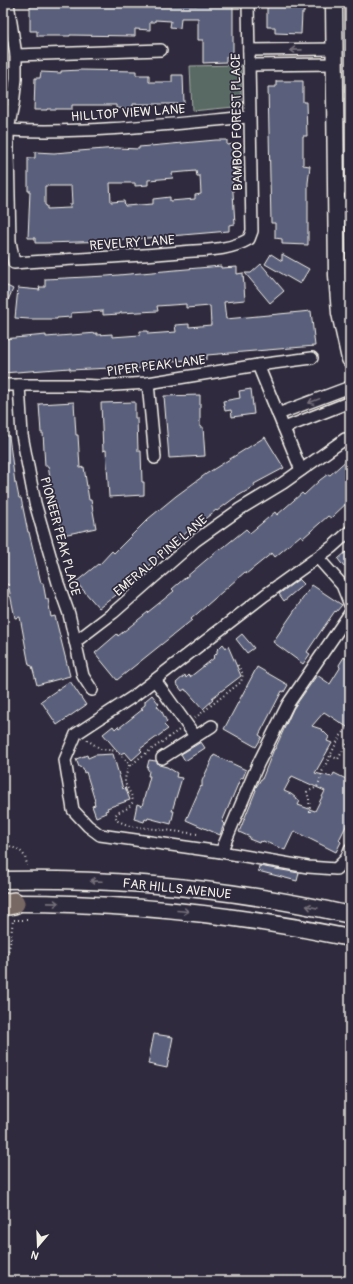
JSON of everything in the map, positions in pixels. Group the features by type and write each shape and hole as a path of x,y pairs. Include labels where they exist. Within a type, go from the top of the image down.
{"main road":[{"path":"334,3 335,57 343,188 338,294 340,313 350,359"},
{"name":"FAR HILLS AVENUE","path":"3,880 81,881 167,886 263,898 350,915"},
{"name":"FAR HILLS AVENUE","path":"12,906 107,906 187,912 278,924 350,938"}],"street":[{"path":"8,3 16,55 16,79 8,130"},
{"name":"BAMBOO FOREST PLACE","path":"248,3 252,230 249,239"},
{"path":"16,55 161,50"},
{"path":"249,50 335,57"},
{"path":"249,64 335,57"},
{"name":"HILLTOP VIEW LANE","path":"8,130 35,132 107,129 249,117"},
{"name":"REVELRY LANE","path":"8,130 9,236 14,263 154,255 227,248 239,245 249,239"},
{"name":"PIPER PEAK LANE","path":"3,385 99,386 148,383 258,365 312,358"},
{"path":"258,365 301,470"},
{"path":"148,383 155,458"},
{"name":"PIONEER PEAK PLACE","path":"19,385 22,435 35,503 58,583 69,614 82,676 92,690"},
{"path":"278,414 350,387"},
{"path":"284,428 350,402"},
{"name":"EMERALD PINE LANE","path":"75,642 113,613 195,541 240,509 283,483 345,439"},
{"path":"350,531 318,558 264,595 134,696 76,734 65,760 73,810 88,826 100,835 221,852 308,867 336,869 346,859 350,849"},
{"path":"318,558 342,585 350,606"},
{"path":"221,852 258,764 288,704 350,613"},
{"path":"155,680 195,736"},
{"path":"162,758 212,726"}],"path":[{"path":"192,721 242,682 243,674 237,664"},
{"path":"310,812 307,792 317,787 322,772 339,738 350,725"},
{"path":"129,765 130,766 181,728"},
{"path":"331,756 338,759 350,738"},
{"path":"87,740 101,749 117,751 129,765"},
{"path":"129,765 125,780 132,794 133,802 128,808 117,813 116,816 118,821 130,826 198,834"},
{"path":"3,842 24,854 27,866"},
{"path":"3,974 10,944 13,920 29,920 12,906"}],"green space":[{"path":"241,65 241,100 239,104 234,107 192,111 190,66"}],"building":[{"path":"30,3 183,3 183,5 200,5 200,3 233,3 233,57 226,57 226,62 203,63 203,40 198,40 198,18 181,18 180,28 170,27 171,21 155,20 155,22 150,22 150,30 135,29 135,36 37,36 37,31 30,31"},
{"path":"267,3 304,3 301,34 275,33 275,27 267,27"},
{"path":"61,71 136,71 136,75 149,75 149,82 172,82 172,75 183,75 184,104 133,104 133,109 116,108 116,105 72,105 72,109 34,110 35,78 40,78 41,72 61,73"},
{"path":"276,81 303,81 303,102 306,102 307,136 303,136 303,165 310,166 308,183 308,245 282,244 282,239 275,238 275,223 271,223 268,87 276,87"},
{"path":"216,140 227,140 227,145 234,144 234,177 232,177 235,224 229,225 229,231 112,241 35,243 35,238 28,238 30,191 28,191 28,158 35,158 35,152 54,153 117,148 139,149 139,147","holes":["196,171 197,176 200,176 201,194 195,195 195,199 170,201 170,197 153,199 153,204 125,206 124,201 111,202 110,183 135,183 135,186 148,185 148,180 173,178 172,173","45,186 71,186 72,204 70,204 70,208 47,209 47,206 45,205"]},
{"path":"271,254 282,261 282,254 309,269 300,284 265,264"},
{"path":"261,264 284,291 270,303 245,273 251,273"},
{"path":"221,266 221,268 237,267 237,274 243,273 245,300 224,302 226,319 311,311 315,346 207,355 207,359 171,361 172,365 112,371 111,368 70,370 70,368 3,373 3,339 46,335 46,337 97,333 97,335 112,334 112,337 140,335 140,331 148,331 148,334 176,332 175,325 189,324 189,327 211,325 210,306 186,308 186,304 157,306 158,311 103,315 103,311 71,313 71,317 57,319 15,318 18,288 40,290 39,287 45,287 45,279 107,276"},
{"path":"3,284 13,289 3,311"},
{"path":"251,389 254,414 232,417 231,410 225,411 223,401 240,398 239,391"},
{"path":"200,395 200,427 203,427 205,456 169,458 164,396"},
{"path":"74,402 80,468 84,467 89,500 91,500 96,528 63,535 55,501 54,502 48,466 45,466 39,404"},
{"path":"135,402 138,451 141,451 144,495 109,497 106,450 103,451 101,403"},
{"path":"3,436 9,436 15,483 19,498 21,498 41,583 43,583 46,599 48,599 51,617 55,616 70,676 37,685 32,666 29,665 20,617 15,618 8,584 5,585 3,572"},
{"path":"265,437 284,468 254,484 255,486 233,499 217,511 216,510 190,531 189,530 164,553 163,552 140,576 138,574 128,586 99,608 76,582 98,564 99,565 112,551 114,553 148,519 176,496 206,474"},
{"path":"350,457 350,500 331,518 328,516 303,538 301,535 275,557 272,553 246,574 245,572 191,619 192,620 117,680 95,653 117,634 118,636 174,591 172,589 219,549 220,550 246,529 250,533 275,512 277,515 302,493 304,495 320,480 328,474 330,475"},
{"path":"346,552 350,556 350,562 344,567 338,559"},
{"path":"299,579 304,584 284,601 279,594"},
{"path":"312,585 342,605 336,612 335,611 307,652 310,654 303,664 273,642"},
{"path":"242,634 254,648 247,653 236,639"},
{"path":"223,644 226,648 228,646 241,676 212,698 213,700 203,709 185,689 182,691 176,683 185,675 186,678 189,675 190,677 214,658 213,657 217,653 217,650"},
{"path":"344,657 350,661 350,729 324,712 312,726 321,729 329,737 327,741 332,743 315,773 332,777 334,773 350,781 350,818 339,840 341,842 336,852 294,831 285,850 263,841 260,841 259,843 249,839 250,837 239,832 256,790 255,789 262,779 293,709 317,675 330,684 340,668 339,665","holes":["292,776 325,791 315,811 298,805 300,801 284,791"]},
{"path":"257,667 288,685 284,692 282,691 259,735 262,737 256,747 224,729"},
{"path":"70,681 86,705 57,725 41,701"},
{"path":"152,695 159,704 157,706 167,722 164,725 168,729 140,749 142,751 132,760 125,752 120,754 103,734 113,726 115,729 118,726 119,728 143,709 141,708 145,705 145,701"},
{"path":"201,742 205,748 185,761 181,754"},
{"path":"113,754 123,789 125,787 130,800 107,808 108,810 105,811 106,813 96,817 92,806 95,805 95,801 86,772 84,773 83,768 79,767 76,759 87,755 88,758 95,755"},
{"path":"214,755 246,770 243,778 241,777 222,822 224,824 220,835 186,820 201,786 202,787 202,781"},
{"path":"149,760 156,761 159,765 167,767 177,773 176,777 182,778 172,811 174,811 171,824 148,818 147,820 145,819 144,822 134,819 137,804 142,806 150,776 148,776 149,771 147,768"},
{"path":"259,866 299,873 297,881 258,871"},
{"path":"154,1034 173,1037 167,1068 148,1064"}]}
